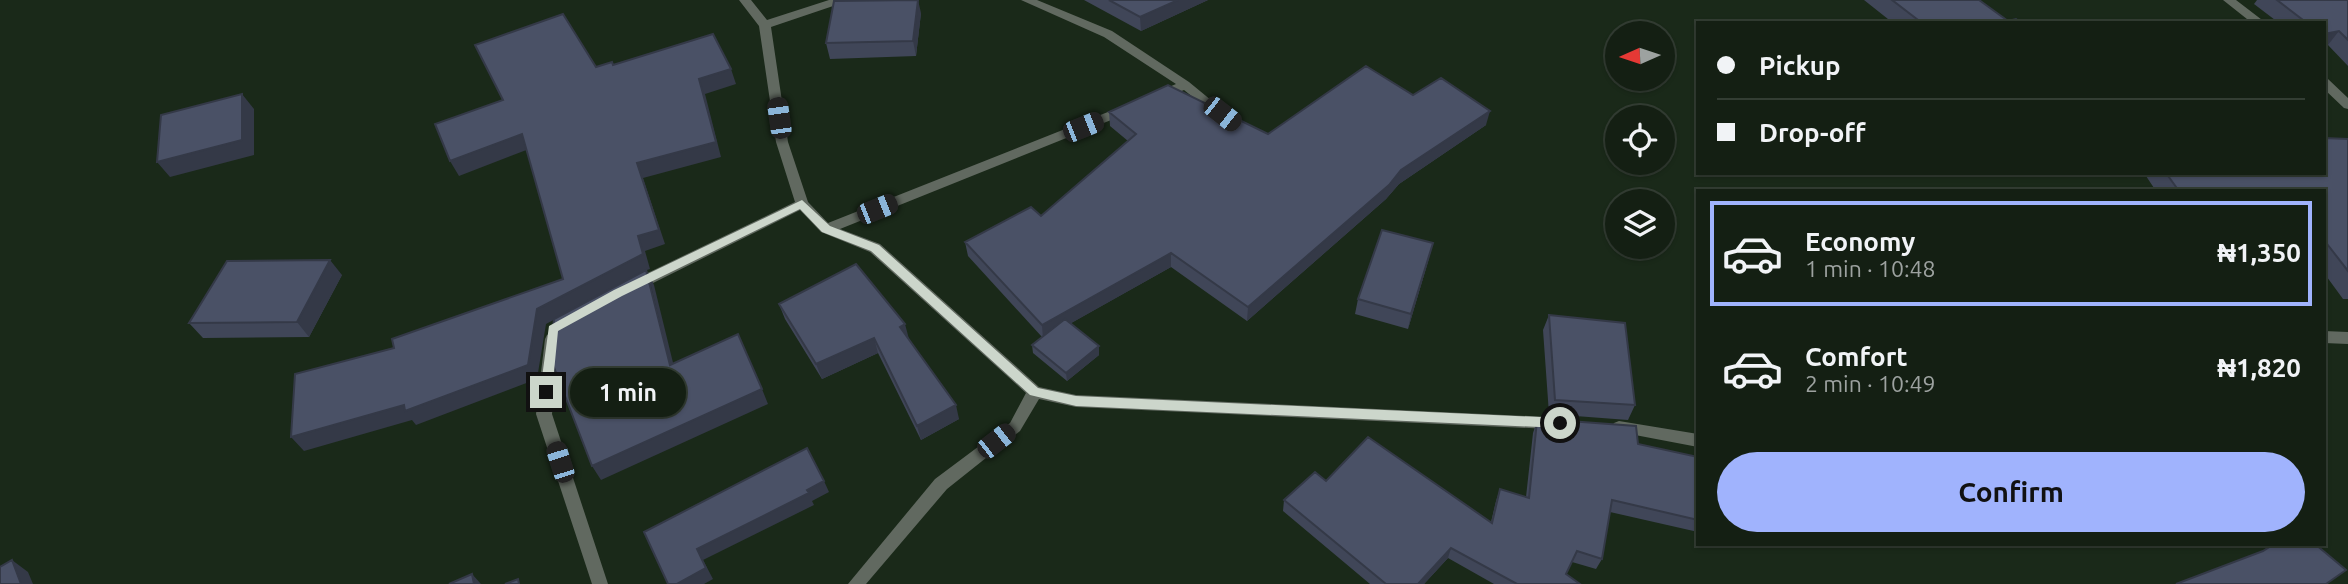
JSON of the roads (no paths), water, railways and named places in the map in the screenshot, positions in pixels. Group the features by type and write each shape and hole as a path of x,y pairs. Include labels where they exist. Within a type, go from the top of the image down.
{"street":[{"path":"745,0 765,24 782,142 802,204 826,229 875,248 1035,392 1076,401 1594,425 1696,441"},
{"path":"765,24 841,0"},
{"path":"1027,0 1108,34 1185,86 1240,128"},
{"path":"2229,0 2257,21"},
{"path":"2326,84 2348,105"},
{"path":"826,229 1185,86"},
{"path":"618,293 802,204"},
{"path":"564,323 553,329 544,414 600,584"},
{"path":"2326,337 2348,338"},
{"path":"856,584 941,484 1015,427 1035,392"}]}
